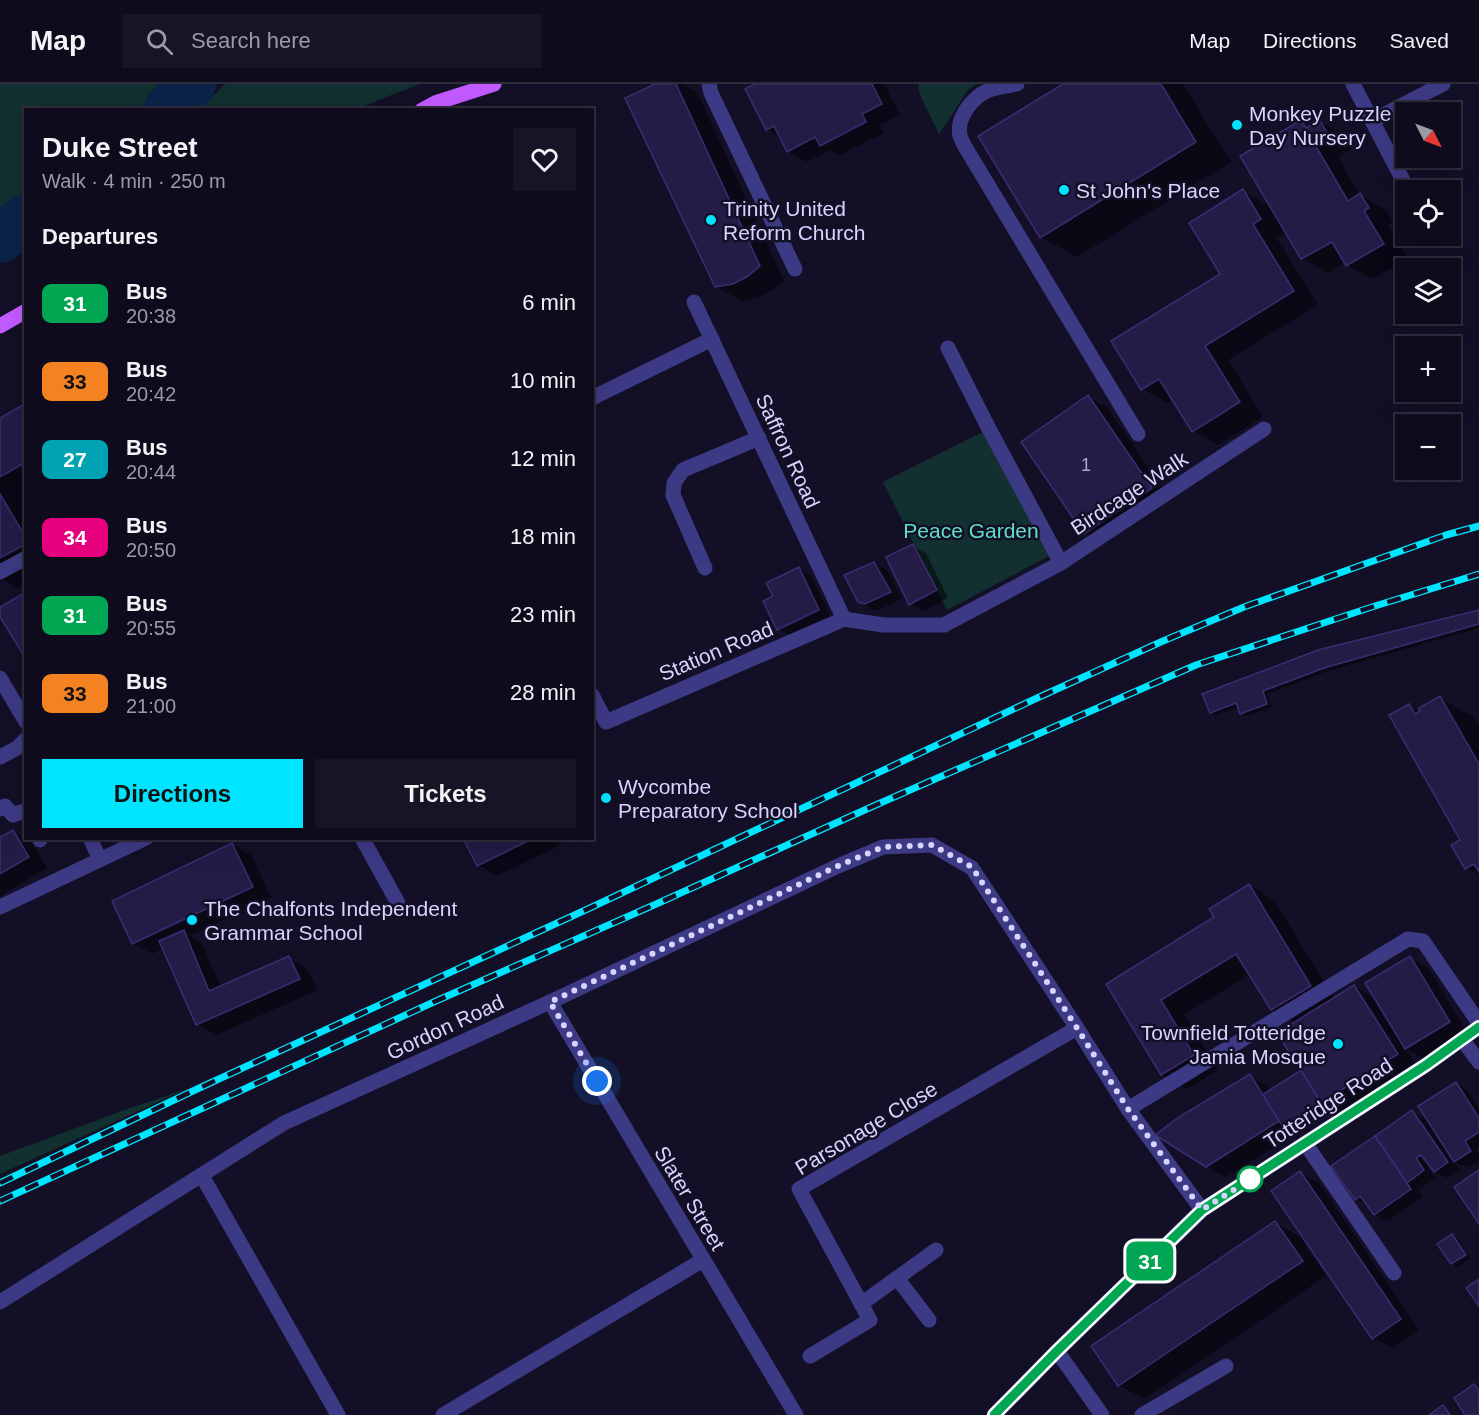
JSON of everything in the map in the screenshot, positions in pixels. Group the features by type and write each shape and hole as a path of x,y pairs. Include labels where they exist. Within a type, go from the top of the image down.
{"main road":[{"path":"426,108 494,84"},
{"path":"0,326 24,311"}],"street":[{"path":"709,84 716,104 795,269"},
{"path":"1017,84 987,91 976,98 967,108 961,121 960,135 1138,434"},
{"path":"1353,84 1403,180"},
{"path":"1372,121 1443,84"},
{"name":"Saffron Road","path":"694,302 844,619"},
{"path":"594,397 712,339"},
{"path":"948,348 1061,563"},
{"name":"Birdcage Walk","path":"844,619 883,625 944,625 1061,563 1264,429"},
{"path":"705,568 673,495 674,483 683,470 759,438"},
{"path":"0,572 24,559"},
{"name":"Station Road","path":"594,699 606,722 844,619"},
{"path":"0,678 24,719"},
{"path":"0,757 24,741"},
{"path":"0,809 5,806 13,814 24,812"},
{"path":"91,840 100,860"},
{"path":"0,907 142,840"},
{"path":"363,840 398,903"},
{"name":"Gordon Road","path":"0,1302 284,1123 883,847 932,845 972,867 1077,1028"},
{"path":"1128,1109 1408,939 1423,941 1479,1025"},
{"name":"Slater Street","path":"550,1002 796,1415"},
{"name":"Totteridge Road","path":"994,1415 1202,1210 1426,1065 1479,1025"},
{"path":"1077,1028 1128,1109 1202,1210"},
{"name":"Parsonage Close","path":"861,1304 799,1189 1077,1028"},
{"path":"1462,1039 1479,1062"},
{"path":"1305,1143 1394,1273"},
{"path":"202,1176 338,1415"},
{"path":"810,1356 870,1320 861,1304 936,1250"},
{"path":"443,1415 703,1260"},
{"path":"897,1278 929,1320"},
{"path":"1057,1351 1102,1415"},
{"path":"1142,1415 1226,1366"}],"green space":[{"path":"0,84 188,84 176,99 162,108 24,108 24,216 0,235"},
{"path":"225,84 420,84 359,108 201,108"},
{"path":"918,84 977,84 968,90 939,134 920,95"},
{"name":"Peace Garden","path":"985,431 1051,555 947,610 883,482"},
{"path":"189,1088 0,1174 0,1156"}],"building":[{"name":"Trinity United Reform Church","path":"655,84 676,84 760,266 733,284 715,287 625,98"},
{"path":"755,84 872,84 882,104 862,114 866,122 820,146 815,137 787,152 774,126 766,130 745,89"},
{"name":"St John's Place","path":"1063,84 1161,84 1196,142 1040,238 978,136"},
{"path":"1301,120 1306,128 1320,120 1328,135 1314,143 1348,201 1360,193 1369,208 1364,211 1384,244 1346,266 1332,242 1301,259 1240,156"},
{"path":"1243,189 1261,219 1253,224 1294,291 1205,346 1240,402 1192,432 1159,379 1141,390 1111,341 1220,274 1189,223"},
{"path":"1088,395 1152,488 1084,534 1021,442"},
{"path":"24,404 24,463 0,477 0,418"},
{"path":"0,494 24,535 24,545 0,558"},
{"path":"913,544 937,590 909,605 886,557"},
{"path":"874,562 891,592 865,604 858,602 844,575"},
{"path":"799,567 819,610 777,630 763,601 773,596 766,583"},
{"path":"24,593 24,656 0,617 0,607"},
{"path":"1479,610 1479,624 1324,668 1263,691 1267,704 1240,714 1236,703 1210,713 1202,694 1318,650"},
{"path":"1440,696 1479,764 1479,872 1474,864 1465,869 1451,845 1460,840 1389,715 1409,704 1415,714 1420,711 1419,708"},
{"path":"13,830 29,857 0,874 0,837"},
{"path":"464,840 530,840 477,866"},
{"path":"232,843 253,887 132,944 112,901"},
{"path":"1249,884 1311,986 1271,1010 1236,954 1161,1000 1194,1055 1161,1075 1106,984 1214,917 1209,909"},
{"path":"184,930 209,991 289,956 300,979 196,1025 159,941"},
{"path":"1410,956 1450,1022 1405,1049 1365,983"},
{"name":"Townfield Totteridge Jamia Mosque","path":"1354,985 1398,1054 1321,1103 1277,1033"},
{"path":"1301,1070 1321,1103 1283,1127 1262,1095"},
{"path":"1250,1074 1279,1121 1206,1167 1155,1135 1179,1117"},
{"path":"1456,1082 1479,1118 1479,1132 1465,1141 1471,1151 1454,1162 1418,1106"},
{"path":"1412,1110 1448,1162 1434,1172 1421,1155 1416,1158 1424,1170 1407,1183 1375,1136"},
{"path":"1375,1136 1411,1189 1374,1215 1360,1196 1355,1200 1331,1166"},
{"path":"1479,1170 1479,1224 1454,1187"},
{"path":"1300,1171 1401,1319 1372,1339 1271,1191"},
{"path":"1275,1221 1303,1261 1118,1386 1091,1346"},
{"path":"1452,1234 1466,1255 1451,1264 1437,1244"},
{"path":"1479,1279 1479,1306 1466,1288"},
{"path":"1474,1384 1479,1391 1479,1415 1465,1415 1454,1398"},
{"path":"1443,1405 1450,1415 1429,1415"}],"waterway":[{"path":"170,108 191,84"},
{"path":"0,238 24,220"}],"railway":[{"path":"0,1183 195,1090 1163,641 1244,607 1446,535 1479,526"},
{"path":"0,1201 436,1001 1196,665 1479,574"}],"bus line":[{"name":"31","path":"994,1415 1202,1210 1426,1065 1479,1027"}],"place":[{"name":"Monkey Puzzle Day Nursery","path":"1237,125"},
{"name":"St John's Place","path":"1064,190"},
{"name":"Trinity United Reform Church","path":"711,220"},
{"name":"Wycombe Preparatory School","path":"606,798"},
{"name":"The Chalfonts Independent Grammar School","path":"192,920"},
{"name":"Townfield Totteridge Jamia Mosque","path":"1338,1044"}],"route":[{"path":"597,1081 550,1002 883,847 932,845 972,867 1128,1109 1202,1210 1254,1177 1250,1179"}]}
